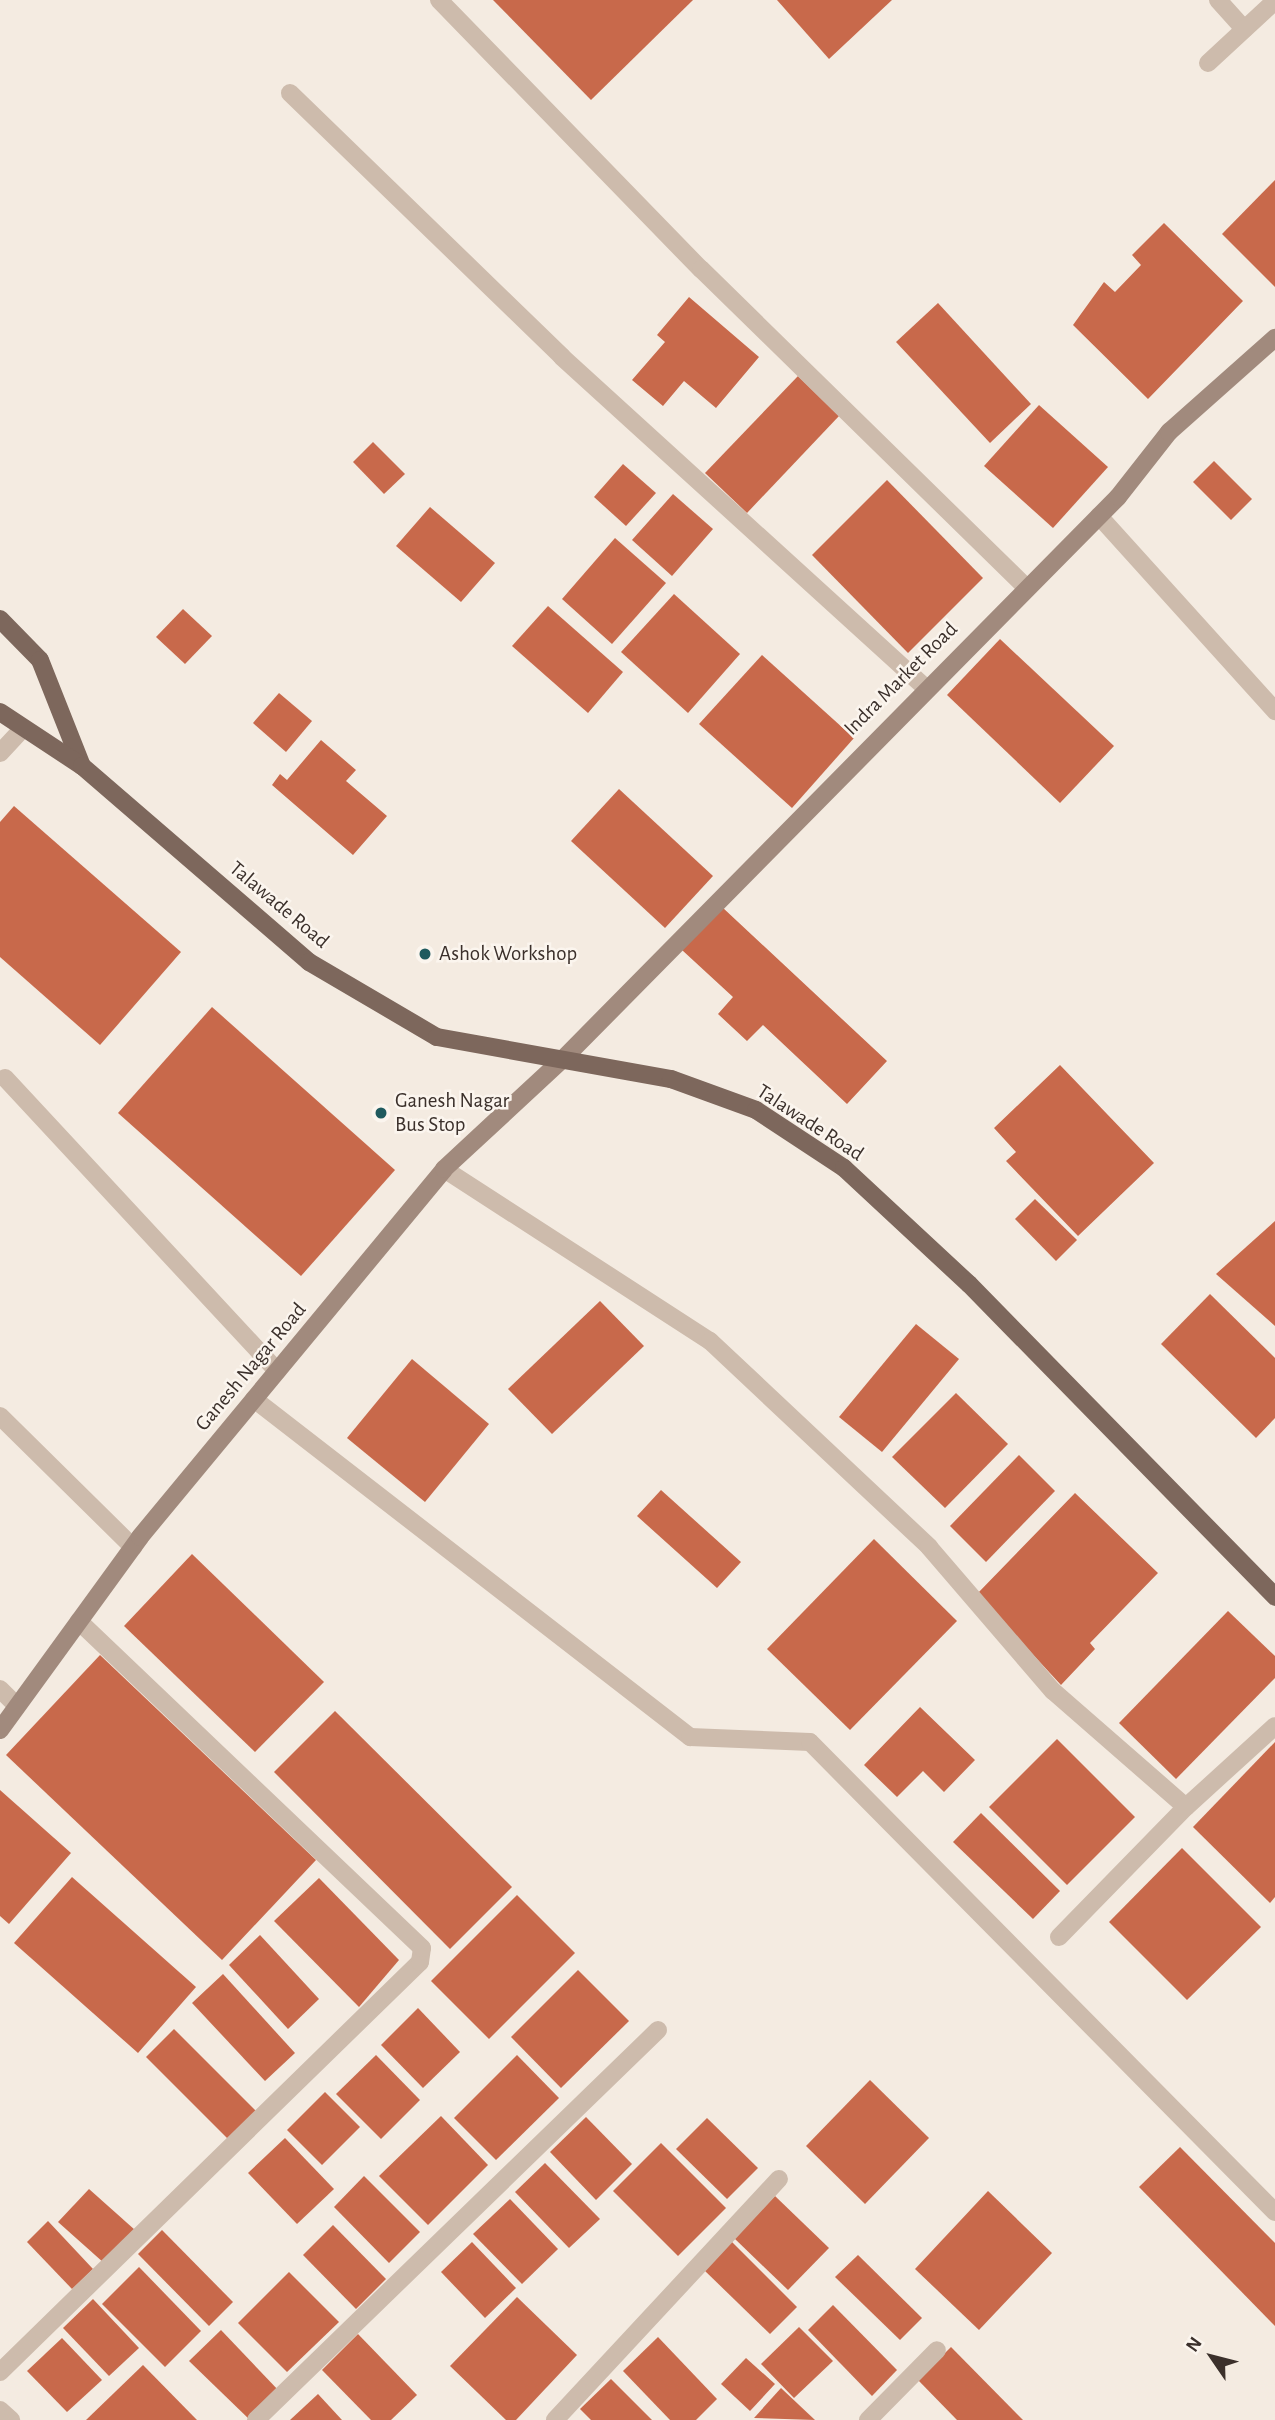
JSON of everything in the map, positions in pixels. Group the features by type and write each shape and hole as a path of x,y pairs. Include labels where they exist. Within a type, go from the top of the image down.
{"main road":[{"name":"Talawade Road","path":"0,619 40,660 82,766"},
{"name":"Talawade Road","path":"0,712 82,766 309,961 437,1037 670,1079 756,1110 844,1168 969,1284 1275,1597"}],"street":[{"path":"439,0 701,269 1025,586"},
{"path":"1218,0 1244,29"},
{"path":"1208,63 1275,1"},
{"path":"290,93 562,357 926,688"},
{"name":"Indra Market Road","path":"564,1058 1025,586 1100,516 1169,432 1275,338"},
{"path":"1100,516 1275,711"},
{"path":"0,753 23,728"},
{"name":"Ganesh Nagar Road","path":"0,1730 133,1547 444,1169 564,1058"},
{"path":"5,1078 277,1371"},
{"path":"444,1169 710,1341 929,1547 1053,1691 1186,1807"},
{"path":"254,1399 690,1737 810,1742 1275,2212"},
{"path":"0,1416 133,1547"},
{"path":"0,2372 420,1962 422,1948 79,1621"},
{"path":"0,1689 17,1706"},
{"path":"1059,1937 1186,1807 1275,1726"},
{"path":"256,2420 658,2030"},
{"path":"555,2420 779,2179"},
{"path":"868,2420 937,2350"},
{"path":"0,2410 11,2420"}],"building":[{"path":"493,0 693,0 591,100"},
{"path":"777,0 892,0 829,59"},
{"path":"1275,180 1275,287 1222,234"},
{"path":"1164,223 1243,301 1148,399 1073,325 1104,282 1115,292 1141,265 1132,255"},
{"path":"689,297 759,357 716,408 684,381 663,406 632,380 665,342 657,335"},
{"path":"938,303 1031,404 990,443 896,342"},
{"path":"798,376 839,416 747,513 705,473"},
{"path":"1039,405 1108,467 1053,528 984,466"},
{"path":"373,442 405,474 384,494 353,462"},
{"path":"1214,461 1252,499 1231,520 1193,482"},
{"path":"623,464 656,493 626,526 594,497"},
{"path":"887,480 983,578 908,653 812,555"},
{"path":"673,494 713,529 672,576 632,540"},
{"path":"430,507 495,563 461,602 396,546"},
{"path":"615,538 666,583 612,644 562,599"},
{"path":"674,594 740,654 688,713 621,652"},
{"path":"548,606 623,672 588,713 512,646"},
{"path":"183,609 212,636 185,664 156,637"},
{"path":"1000,639 1114,746 1060,803 947,695"},
{"path":"762,655 854,738 792,808 699,724"},
{"path":"279,693 312,721 286,752 253,723"},
{"path":"321,740 356,770 346,781 387,816 353,855 272,785 280,774 287,780"},
{"path":"619,789 713,876 665,928 571,841"},
{"path":"14,806 181,952 100,1045 0,957 0,822"},
{"path":"722,907 887,1061 847,1104 763,1025 747,1041 718,1014 733,997 682,950"},
{"path":"212,1007 395,1170 301,1276 118,1113"},
{"path":"1060,1065 1154,1163 1078,1236 1006,1161 1016,1152 994,1128"},
{"path":"1035,1199 1077,1240 1056,1261 1015,1219"},
{"path":"1275,1221 1275,1326 1216,1274"},
{"path":"1210,1294 1275,1358 1275,1418 1256,1438 1161,1344"},
{"path":"600,1301 644,1346 552,1434 508,1389"},
{"path":"916,1324 959,1359 882,1452 839,1417"},
{"path":"412,1359 489,1424 425,1502 347,1438"},
{"path":"956,1393 1008,1444 945,1508 892,1457"},
{"path":"1019,1455 1055,1491 986,1562 950,1526"},
{"path":"661,1490 741,1562 717,1588 637,1516"},
{"path":"1075,1493 1158,1573 1090,1643 1095,1649 1061,1685 977,1594"},
{"path":"874,1539 957,1621 850,1730 767,1649"},
{"path":"192,1554 324,1682 255,1752 124,1626"},
{"path":"1228,1611 1275,1656 1275,1678 1176,1779 1119,1723"},
{"path":"100,1655 316,1860 222,1960 6,1755"},
{"path":"920,1707 975,1760 944,1792 923,1771 897,1797 864,1765"},
{"path":"335,1711 512,1887 450,1949 274,1772"},
{"path":"1057,1739 1135,1817 1067,1885 989,1807"},
{"path":"1275,1742 1275,1897 1270,1903 1193,1827"},
{"path":"0,1790 71,1853 9,1924 0,1916"},
{"path":"981,1813 1060,1891 1033,1919 953,1842"},
{"path":"1182,1848 1261,1927 1187,2000 1109,1922"},
{"path":"72,1877 196,1987 138,2053 14,1943"},
{"path":"319,1878 399,1960 359,2007 274,1921"},
{"path":"517,1895 575,1953 489,2039 431,1981"},
{"path":"260,1935 319,1999 288,2029 229,1965"},
{"path":"578,1970 629,2021 561,2088 511,2037"},
{"path":"223,1974 295,2053 265,2081 192,2003"},
{"path":"418,2008 460,2052 423,2088 381,2045"},
{"path":"174,2029 261,2116 233,2144 146,2057"},
{"path":"376,2055 420,2100 381,2139 336,2094"},
{"path":"517,2055 559,2098 496,2160 454,2118"},
{"path":"870,2080 929,2138 865,2204 806,2146"},
{"path":"325,2092 360,2127 322,2165 287,2130"},
{"path":"441,2116 488,2165 428,2225 379,2176"},
{"path":"586,2117 632,2164 596,2200 550,2152"},
{"path":"707,2118 758,2168 727,2199 676,2149"},
{"path":"285,2138 334,2189 297,2224 248,2173"},
{"path":"661,2143 726,2208 678,2256 613,2191"},
{"path":"1180,2147 1275,2243 1275,2326 1139,2187"},
{"path":"545,2163 600,2219 569,2248 515,2192"},
{"path":"364,2176 420,2232 389,2263 334,2207"},
{"path":"89,2189 135,2230 104,2263 58,2222"},
{"path":"988,2191 1052,2253 979,2330 915,2269"},
{"path":"775,2196 829,2248 788,2290 734,2238"},
{"path":"510,2199 558,2249 522,2284 473,2234"},
{"path":"48,2221 93,2269 72,2289 27,2242"},
{"path":"333,2225 386,2279 356,2309 303,2255"},
{"path":"162,2230 233,2302 209,2326 138,2254"},
{"path":"731,2241 797,2307 770,2334 704,2270"},
{"path":"472,2242 516,2288 485,2318 441,2272"},
{"path":"858,2255 922,2318 900,2340 835,2277"},
{"path":"139,2267 201,2331 165,2367 102,2304"},
{"path":"289,2272 339,2322 287,2372 238,2323"},
{"path":"517,2297 577,2355 516,2420 506,2420 450,2366"},
{"path":"93,2299 139,2348 109,2376 63,2328"},
{"path":"833,2305 897,2370 872,2396 808,2330"},
{"path":"799,2327 833,2361 794,2398 761,2364"},
{"path":"221,2330 280,2392 250,2420 189,2361"},
{"path":"358,2334 417,2395 391,2420 371,2420 322,2370"},
{"path":"658,2337 717,2399 696,2420 670,2420 623,2371"},
{"path":"62,2338 102,2380 67,2412 27,2371"},
{"path":"951,2347 1023,2420 957,2420 918,2380"},
{"path":"746,2358 775,2384 750,2411 721,2384"},
{"path":"143,2365 197,2420 86,2420"},
{"path":"611,2379 652,2420 591,2420 580,2409"},
{"path":"781,2388 815,2420 754,2418"},
{"path":"318,2394 342,2420 290,2420"}],"place":[{"name":"Ashok Workshop","path":"425,954"},
{"name":"Ganesh Nagar Bus Stop","path":"381,1113"}]}
